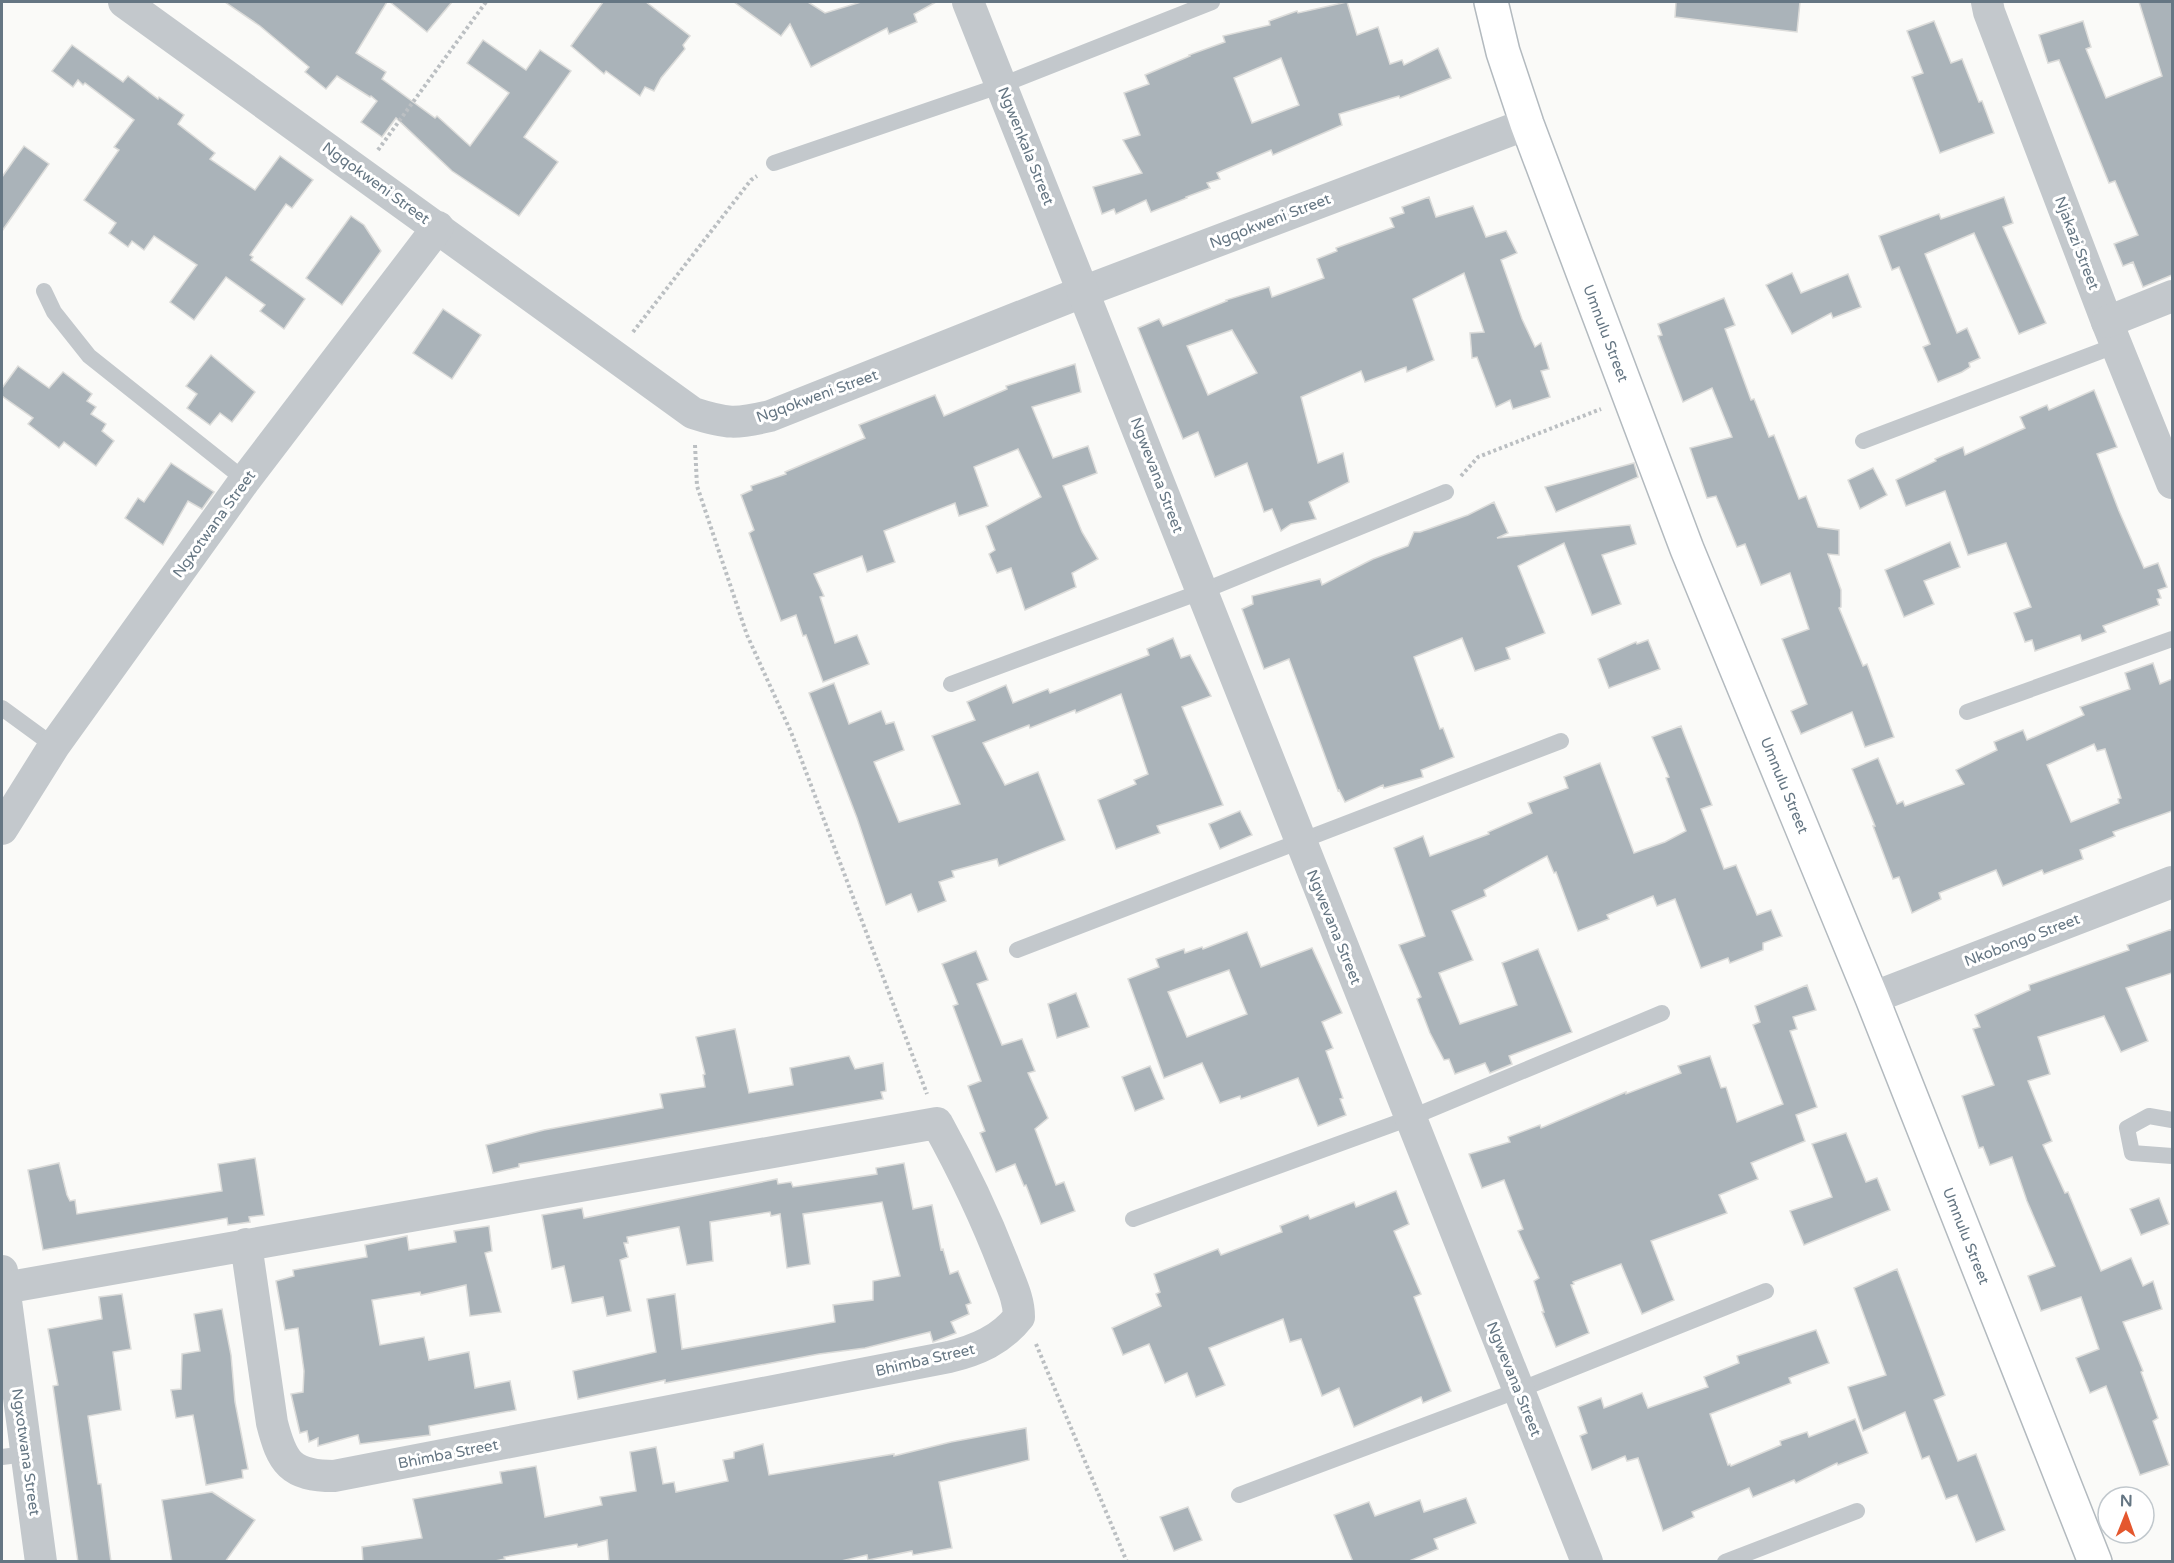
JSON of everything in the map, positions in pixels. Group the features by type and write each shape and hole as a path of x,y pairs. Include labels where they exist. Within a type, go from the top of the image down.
{"street":[{"name":"Ngqokweni Street","path":"124,2 693,413 718,421 741,423 770,416 1084,291 1527,124"},
{"name":"Ngwenkala Street","path":"968,2 1084,291"},
{"name":"Umnulu Street","path":"1491,2 1503,52 1527,124 1687,549 1872,998 2095,1562"},
{"name":"Njakazi Street","path":"1986,2 2112,334 2172,483"},
{"name":"Ngxotwana Street","path":"2,829 54,746 245,480 438,227"},
{"name":"Ngwevana Street","path":"1084,291 1587,1562"},
{"path":"2112,334 2172,297"},
{"name":"Nkobongo Street","path":"1872,998 2172,882"},
{"path":"3,1280 246,1244 937,1123 970,1186 1019,1304"},
{"name":"Bhimba Street","path":"246,1244 272,1423 279,1448 284,1458 302,1472 316,1476 334,1476 949,1357 990,1343 1005,1332 1019,1317 1019,1304"},
{"name":"Ngxotwana Street","path":"3,1280 14,1455 42,1562"}],"lane":[{"path":"774,163 1002,85 1212,2"},
{"path":"44,291 54,312 88,356 245,480"},
{"path":"1863,441 2112,334"},
{"path":"951,684 1203,591 1446,492"},
{"path":"1967,712 2172,639"},
{"path":"2,708 54,746"},
{"path":"1017,950 1561,741"},
{"path":"1133,1219 1410,1118 1662,1013"},
{"path":"2172,1120 2149,1116 2127,1128 2132,1153 2172,1156"},
{"path":"1239,1495 1519,1390 1766,1291"},
{"path":"1725,1562 1857,1511"}],"path":[{"path":"361,172 486,2"},
{"path":"614,356 752,180 774,163"},
{"path":"1446,492 1478,457 1602,409"},
{"path":"693,413 697,486 728,580 747,635 791,732 937,1123"},
{"path":"1019,1304 1127,1562"}],"building":[{"path":"225,2 387,2 356,53 386,72 382,79 435,118 437,116 470,146 509,93 467,63 483,40 526,70 540,50 571,71 524,137 558,162 519,216 452,171 396,118 382,137 361,122 377,101 337,76 326,89 305,72 309,67 260,26"},
{"path":"390,2 452,2 427,32"},
{"path":"603,2 646,2 690,36 683,45 685,49 661,78 654,91 645,87 640,96 606,71 604,74 571,46"},
{"path":"734,2 808,2 825,13 861,2 936,2 914,14 917,22 889,34 887,28 811,67 790,24 781,36"},
{"path":"1347,2 1357,35 1378,27 1390,64 1402,60 1404,65 1438,48 1451,78 1400,98 1399,96 1339,114 1342,125 1273,155 1271,150 1217,173 1220,179 1207,183 1210,188 1187,198 1151,212 1146,200 1116,214 1114,209 1102,214 1093,187 1142,173 1123,140 1140,135 1124,93 1149,84 1145,75 1225,42 1223,36 1270,25 1269,21 1297,11 1298,13","holes":["1281,58 1299,105 1252,123 1234,78"]},
{"path":"1676,2 1800,2 1797,32 1675,17"},
{"path":"2139,2 2172,2 2172,275 2143,287 2133,262 2123,266 2114,244 2138,235 2115,181 2109,183 2059,60 2048,63 2039,35 2083,21 2091,47 2086,49 2106,98 2162,76"},
{"path":"1934,21 1951,63 1962,59 1994,133 1940,153 1912,77 1923,73 1907,31"},
{"path":"72,45 123,82 128,76 184,115 178,124 215,153 210,159 255,190 280,156 313,180 292,208 286,204 250,255 253,257 251,260 305,299 284,329 260,311 265,305 226,277 194,320 170,302 197,265 154,236 144,250 132,241 128,247 109,233 116,223 84,200 119,150 114,147 134,120 85,83 83,85 78,80 73,87 52,71"},
{"path":"24,146 49,164 2,231 2,177"},
{"path":"1429,197 1436,217 1473,206 1486,237 1506,231 1517,253 1501,260 1522,319 1535,347 1541,343 1549,369 1541,371 1550,397 1513,409 1510,400 1496,407 1477,357 1472,358 1470,333 1484,332 1464,273 1413,299 1434,360 1407,372 1406,367 1365,382 1361,371 1301,397 1318,463 1343,453 1349,482 1309,502 1316,519 1291,524 1281,531 1272,509 1264,512 1247,463 1215,477 1198,432 1183,439 1138,328 1159,319 1163,326 1226,300 1269,287 1272,297 1324,278 1317,259 1337,251 1336,248 1394,227 1390,218 1404,213 1402,207","holes":["1232,330 1257,373 1208,395 1187,346"]},
{"path":"2004,197 2013,223 2003,227 2046,323 2019,334 1974,233 1925,254 1957,333 1967,328 1980,358 1969,363 1970,367 1962,372 1938,382 1923,347 1930,344 1899,267 1892,270 1879,236 1939,214 1941,219"},
{"path":"351,216 364,225 381,251 342,305 306,278"},
{"path":"1792,273 1801,293 1848,274 1861,307 1833,318 1831,313 1792,334 1766,285"},
{"path":"1724,298 1735,325 1725,329 1751,400 1754,399 1769,437 1774,435 1799,499 1806,496 1818,527 1839,530 1839,555 1828,554 1841,590 1841,607 1839,608 1863,666 1867,664 1894,737 1865,747 1852,712 1801,734 1791,711 1807,704 1782,639 1809,629 1790,573 1761,585 1745,544 1737,547 1716,496 1707,498 1690,448 1732,437 1712,388 1683,402 1658,336 1662,335 1658,324"},
{"path":"443,309 481,335 452,379 413,353"},
{"path":"211,355 255,392 232,422 220,413 210,425 187,408 197,394 186,386"},
{"path":"1075,364 1081,392 1032,407 1053,458 1088,446 1097,473 1063,486 1082,532 1098,559 1072,573 1076,587 1025,610 1011,568 997,573 989,554 995,550 986,526 1041,497 1018,449 974,467 988,506 959,516 955,503 884,531 895,562 867,572 862,556 814,574 824,596 820,597 835,643 857,635 869,664 823,682 796,615 781,621 749,533 754,530 741,495 752,490 751,486 786,474 785,472 865,438 859,425 935,395 944,416 1007,389 1006,386"},
{"path":"18,366 49,388 63,372 92,394 87,401 96,407 91,414 106,424 102,431 114,441 96,466 64,442 59,448 28,424 33,418 2,396 2,388"},
{"path":"2094,390 2117,447 2097,454 2144,568 2158,563 2167,587 2158,590 2161,598 2157,599 2159,605 2103,626 2106,632 2082,641 2080,635 2035,651 2032,640 2025,642 2014,613 2031,607 2006,543 1968,555 1945,491 1906,506 1896,480 1963,447 1965,455 2025,428 2020,417 2047,405 2049,410"},
{"path":"171,463 214,492 202,509 188,501 163,545 125,518 138,498 144,502"},
{"path":"1634,463 1638,477 1556,512 1545,487"},
{"path":"1873,468 1887,495 1860,509 1848,480"},
{"path":"1494,502 1508,533 1497,538 1630,525 1636,544 1602,555 1621,604 1592,615 1564,543 1518,566 1545,633 1506,648 1510,659 1475,671 1462,638 1414,657 1440,729 1443,728 1454,757 1421,770 1423,777 1384,788 1383,785 1345,802 1338,791 1289,659 1264,669 1242,609 1253,604 1252,596 1320,579 1322,585 1373,559 1408,546 1414,532 1420,532 1468,515"},
{"path":"1950,542 1960,567 1924,581 1934,604 1904,617 1885,570"},
{"path":"1173,638 1181,658 1190,655 1211,696 1182,707 1223,805 1157,826 1160,833 1116,849 1098,800 1136,784 1134,780 1148,774 1121,694 1076,713 1075,710 983,743 1005,785 1038,772 1065,840 999,866 997,859 952,871 954,877 939,882 946,901 918,912 911,894 886,905 857,818 809,693 834,683 849,724 881,711 886,724 894,722 904,750 874,762 899,822 960,804 932,736 975,720 967,702 1006,685 1013,703 1048,689 1050,693 1149,655 1147,649"},
{"path":"1648,640 1660,669 1609,688 1598,659 1636,642 1637,644"},
{"path":"2153,663 2160,684 2172,679 2172,811 2113,832 2115,836 2080,850 2083,859 2044,874 2042,870 2003,886 1996,870 1939,893 1941,899 1912,913 1899,877 1893,879 1852,769 1878,758 1897,804 1903,801 1905,806 1964,784 1956,770 1997,750 1994,742 2023,730 2027,740 2084,715 2080,707 2130,689 2125,673","holes":["2094,744 2097,751 2105,749 2121,798 2118,799 2119,803 2071,822 2047,765"]},
{"path":"1681,726 1712,805 1701,809 1724,869 1736,865 1757,915 1771,910 1782,936 1763,943 1763,950 1730,963 1728,958 1701,968 1675,899 1657,906 1653,896 1607,915 1609,919 1578,931 1556,872 1554,873 1547,856 1484,890 1486,896 1452,911 1473,960 1439,973 1460,1024 1517,1005 1502,963 1538,949 1572,1032 1509,1056 1512,1064 1490,1073 1485,1063 1455,1074 1449,1059 1444,1060 1430,1033 1417,999 1421,997 1399,945 1425,936 1394,848 1423,836 1430,856 1489,834 1488,832 1532,813 1528,803 1568,788 1564,777 1600,763 1634,853 1665,842 1686,831 1666,778 1669,777 1652,737"},
{"path":"1240,811 1252,835 1220,849 1209,824"},
{"path":"2172,929 2172,973 2126,988 2148,1041 2121,1052 2104,1016 2038,1037 2050,1074 2028,1081 2052,1141 2043,1145 2065,1193 2068,1192 2101,1271 2131,1258 2143,1286 2153,1281 2162,1309 2123,1322 2143,1371 2141,1372 2158,1418 2153,1421 2169,1465 2140,1475 2106,1386 2090,1393 2076,1358 2099,1349 2081,1297 2041,1311 2028,1276 2055,1266 2027,1201 2012,1157 1990,1165 1983,1147 1979,1148 1962,1096 1994,1085 1973,1029 1980,1027 1975,1015 2030,990 2029,985 2129,950 2127,945"},
{"path":"1247,932 1261,967 1312,948 1342,1013 1322,1022 1333,1048 1326,1051 1343,1098 1340,1099 1346,1115 1318,1126 1298,1078 1241,1099 1240,1096 1220,1103 1202,1063 1164,1078 1128,979 1159,967 1156,959 1184,949 1185,953 1202,947 1203,949","holes":["1229,970 1247,1014 1187,1037 1168,992"]},
{"path":"976,951 988,980 977,984 1002,1045 1022,1039 1035,1071 1028,1073 1048,1118 1035,1129 1056,1185 1064,1182 1075,1211 1041,1224 1015,1164 996,1172 980,1133 985,1131 968,1086 981,1081 953,1006 958,1004 942,964"},
{"path":"1807,985 1816,1010 1793,1017 1797,1029 1790,1031 1817,1107 1796,1115 1805,1141 1751,1163 1758,1179 1719,1195 1727,1213 1651,1241 1674,1300 1642,1314 1621,1264 1573,1282 1574,1284 1571,1285 1589,1333 1556,1347 1542,1312 1544,1312 1534,1281 1539,1278 1518,1231 1523,1229 1504,1180 1482,1188 1469,1154 1510,1142 1508,1137 1540,1125 1541,1128 1626,1092 1626,1094 1681,1073 1678,1066 1710,1056 1721,1088 1726,1087 1737,1122 1783,1104 1753,1025 1760,1022 1755,1006"},
{"path":"1076,993 1089,1027 1057,1038 1048,1004"},
{"path":"735,1029 749,1093 793,1085 790,1068 849,1056 855,1069 883,1063 886,1091 881,1092 883,1099 519,1164 519,1167 493,1173 486,1145 544,1130 663,1108 660,1094 705,1087 703,1075 705,1074 696,1037"},
{"path":"1150,1066 1164,1099 1135,1111 1122,1077"},
{"path":"1846,1133 1866,1182 1877,1178 1890,1210 1804,1245 1790,1211 1832,1197 1812,1144"},
{"path":"255,1158 264,1215 249,1217 250,1222 228,1225 227,1218 43,1250 28,1170 59,1163 67,1195 70,1201 75,1200 77,1214 222,1191 218,1164"},
{"path":"904,1163 913,1209 932,1205 941,1250 943,1249 950,1274 958,1271 971,1303 966,1305 969,1314 951,1322 956,1333 933,1342 930,1332 865,1348 819,1354 665,1383 665,1380 578,1399 573,1371 656,1352 647,1299 675,1294 682,1349 835,1322 833,1305 873,1300 873,1281 900,1276 882,1202 803,1214 810,1264 787,1268 780,1214 771,1216 770,1212 710,1222 713,1261 687,1265 679,1227 627,1237 628,1243 624,1243 628,1257 620,1260 631,1311 607,1316 603,1297 572,1303 564,1266 552,1269 542,1215 582,1208 584,1218 777,1179 778,1184 791,1182 793,1187 877,1174 876,1168"},
{"path":"1396,1191 1409,1224 1394,1231 1421,1294 1414,1297 1451,1391 1423,1403 1421,1397 1354,1427 1339,1388 1322,1396 1301,1339 1290,1342 1283,1319 1209,1348 1225,1385 1196,1397 1187,1373 1165,1383 1149,1344 1123,1355 1112,1328 1161,1306 1156,1294 1160,1292 1154,1274 1218,1249 1221,1255 1282,1232 1280,1226 1308,1215 1310,1219 1354,1202 1356,1207"},
{"path":"2159,1198 2169,1224 2141,1235 2130,1209"},
{"path":"489,1226 492,1251 485,1253 501,1312 470,1316 466,1285 421,1295 420,1292 372,1300 380,1345 424,1337 429,1360 469,1352 475,1388 510,1381 516,1410 429,1426 430,1435 360,1444 358,1435 318,1446 318,1438 309,1442 307,1431 300,1433 291,1394 303,1392 304,1371 298,1328 285,1330 276,1281 294,1276 293,1270 367,1257 365,1245 407,1236 409,1250 456,1242 454,1231"},
{"path":"1897,1269 1945,1395 1934,1400 1958,1461 1976,1454 2005,1530 1976,1542 1957,1495 1946,1499 1929,1456 1922,1459 1905,1412 1863,1431 1848,1387 1886,1375 1854,1288"},
{"path":"122,1294 131,1349 113,1352 121,1410 88,1416 98,1484 101,1484 111,1562 78,1562 53,1386 58,1385 48,1329 102,1319 99,1297"},
{"path":"222,1309 231,1355 235,1402 248,1469 242,1470 243,1478 206,1485 193,1415 176,1418 171,1390 181,1389 182,1354 200,1351 194,1314"},
{"path":"1816,1330 1829,1363 1789,1378 1791,1383 1710,1414 1728,1465 1731,1466 1781,1445 1780,1441 1807,1432 1809,1437 1855,1419 1868,1453 1838,1465 1837,1463 1796,1483 1794,1480 1753,1497 1749,1488 1692,1512 1694,1517 1663,1531 1638,1458 1627,1461 1625,1456 1592,1470 1580,1436 1587,1433 1578,1407 1601,1398 1604,1408 1642,1393 1648,1408 1708,1387 1704,1377 1739,1363 1737,1356"},
{"path":"1026,1428 1029,1460 939,1482 952,1548 913,1555 912,1551 868,1560 867,1555 837,1562 609,1562 607,1540 578,1547 577,1544 504,1557 505,1559 490,1562 363,1562 362,1547 422,1538 413,1499 502,1483 500,1472 536,1466 545,1517 602,1505 600,1497 636,1491 630,1452 656,1447 663,1484 674,1482 676,1492 728,1481 723,1460 734,1458 734,1452 763,1444 769,1475 894,1454 894,1456 951,1442"},
{"path":"212,1492 255,1520 225,1562 172,1562 162,1500"},
{"path":"1466,1498 1476,1523 1434,1539 1438,1549 1407,1562 1353,1562 1334,1515 1369,1502 1375,1516 1420,1500 1424,1512"},
{"path":"1188,1507 1202,1540 1174,1551 1160,1517"}]}
